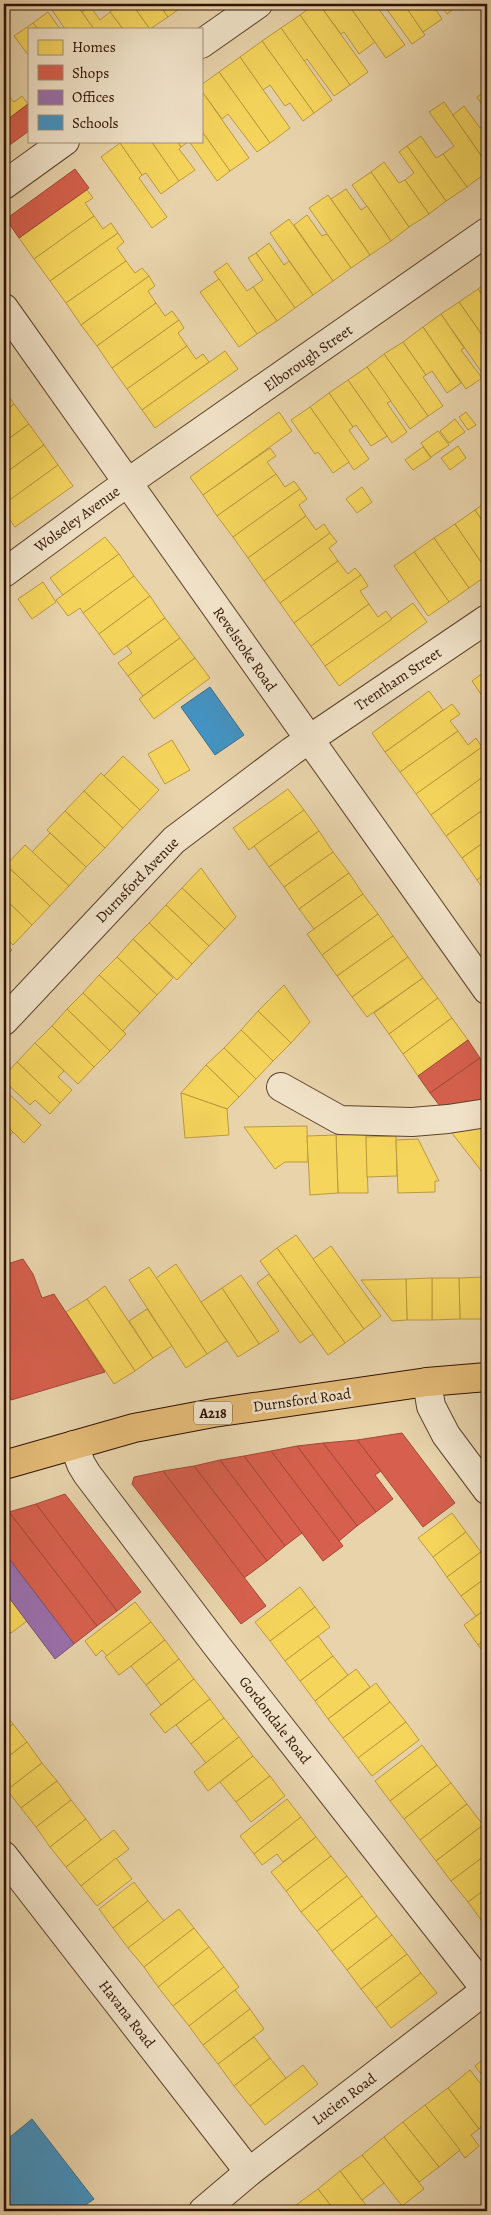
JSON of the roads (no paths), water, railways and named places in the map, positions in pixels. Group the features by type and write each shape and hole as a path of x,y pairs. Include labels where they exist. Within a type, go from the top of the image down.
{"main road":[{"name":"Durnsford Road","path":"4,1466 134,1428 196,1416 427,1382 487,1377"}],"street":[{"path":"202,43 258,4"},
{"path":"4,185 64,142"},
{"name":"Elborough Street","path":"127,484 487,232"},
{"name":"Revelstoke Road","path":"4,308 487,990"},
{"name":"Wolseley Avenue","path":"4,573 127,484"},
{"name":"Trentham Street","path":"309,740 487,619"},
{"name":"Durnsford Avenue","path":"4,1021 174,840 309,740"},
{"path":"280,1087 340,1120 412,1122 448,1120 487,1113"},
{"path":"427,1382 431,1406 446,1435 487,1490"},
{"name":"Gordondale Road","path":"74,1445 87,1474 212,1639 487,1990"},
{"name":"Havana Road","path":"4,1856 249,2172"},
{"name":"Lucien Road","path":"203,2211 249,2172 487,1990"}]}
